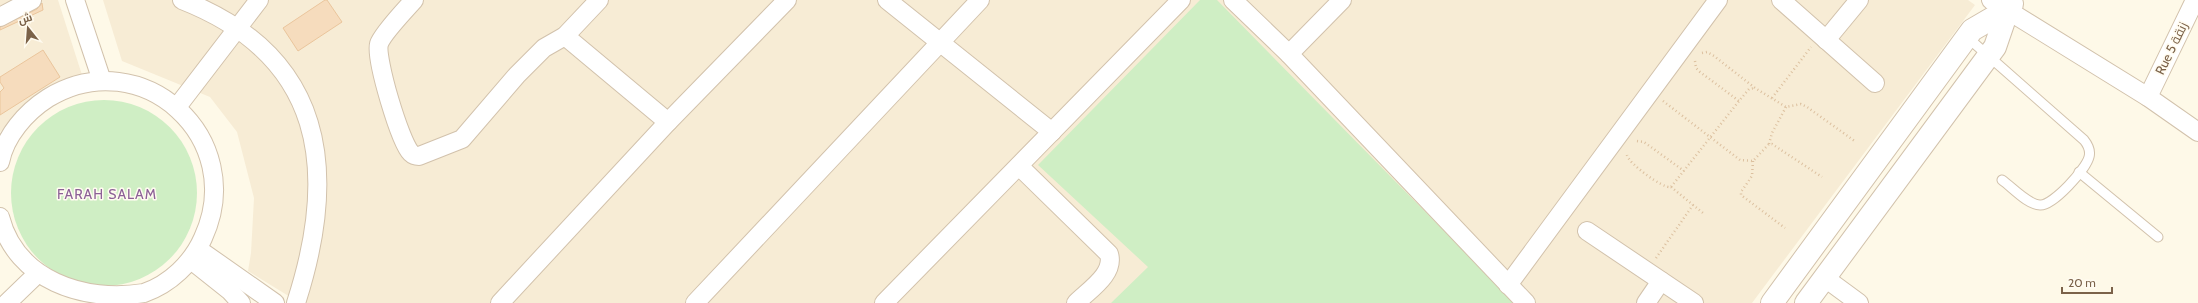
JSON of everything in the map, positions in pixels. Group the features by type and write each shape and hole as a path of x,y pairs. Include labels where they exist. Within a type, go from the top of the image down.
{"street":[{"path":"0,17 32,0"},
{"path":"75,0 102,81"},
{"path":"182,0 215,14 238,29 278,64 296,90 309,117 317,156 318,195 309,264 296,303"},
{"path":"177,108 259,0"},
{"path":"414,0 379,44 379,60 388,96 405,143 414,156 419,156 439,149 462,139 528,64 544,48 565,36 599,0"},
{"path":"500,303 668,122 787,0"},
{"path":"886,0 1052,132"},
{"path":"695,303 980,0"},
{"path":"884,303 1181,0"},
{"path":"1233,0 1289,54 1526,303"},
{"path":"1289,54 1342,0"},
{"path":"1508,285 1624,140 1650,91 1718,0"},
{"path":"1781,0 1875,83"},
{"path":"1823,37 1859,0"},
{"name":"Rue 5 زنقة","path":"2148,97 2195,0"},
{"path":"2004,3 2148,97 2198,132"},
{"path":"1772,303 1972,30 2004,3"},
{"path":"1806,303 1995,47 2004,3"},
{"path":"565,36 668,122"},
{"path":"0,162 9,138 22,120 39,104 58,92 72,87 102,81 129,84 148,90 177,108 198,131 211,159 215,190 211,221 194,254 170,279 144,293 116,299 88,299 60,290 36,276 17,255 1,226"},
{"path":"1019,166 1109,254 1111,261 1107,273 1076,303"},
{"path":"1587,231 1694,303"},
{"path":"194,254 241,303"},
{"path":"194,254 275,303"},
{"path":"7,303 36,276"},
{"path":"1646,303 1654,276"},
{"path":"1825,278 1859,303"}],"lane":[{"path":"1967,37 2084,140 2089,147 2090,156 2079,172 2055,200 2048,205 2039,206 2031,202 2002,180"},
{"path":"2079,172 2158,237"}],"path":[{"path":"1772,98 1823,37"},
{"path":"1739,101 1696,68 1695,62 1702,53 1707,52 1714,56 1756,88 1786,107 1801,104 1808,107 1856,142"},
{"path":"1671,187 1749,89 1756,88"},
{"path":"1650,91 1740,160 1753,161"},
{"path":"1784,228 1741,195 1741,192 1752,176 1753,161 1769,144 1772,133 1786,107"},
{"path":"1684,170 1644,142 1637,140 1624,140 1628,159 1663,186 1671,187 1692,206 1703,213"},
{"path":"1769,144 1775,144 1822,177"},
{"path":"1654,276 1692,206"}],"shaded area":[{"path":"0,0 58,0 82,75 21,113 0,132"},
{"path":"103,0 1968,0 1975,5 1752,303 300,303 248,271 251,253 254,198 237,132 210,97 122,61"}],"green space":[{"path":"1200,0 1217,0 1515,303 1111,303 1148,267 1038,165"},
{"path":"104,100 131,104 148,111 163,121 176,134 186,149 193,166 197,193 193,220 186,237 176,252 163,265 148,275 131,282 104,286 77,282 60,275 45,265 32,252 22,237 15,220 11,193 15,166 22,149 32,134 45,121 60,111 77,104"}],"building":[{"path":"327,0 342,22 298,51 283,28"},
{"path":"42,3 43,10 0,30 0,27 37,9"},
{"path":"43,50 60,77 0,115 0,92 4,88 0,82 0,77"}],"district":[{"name":"FARAH SALAM","path":"107,194"}]}
